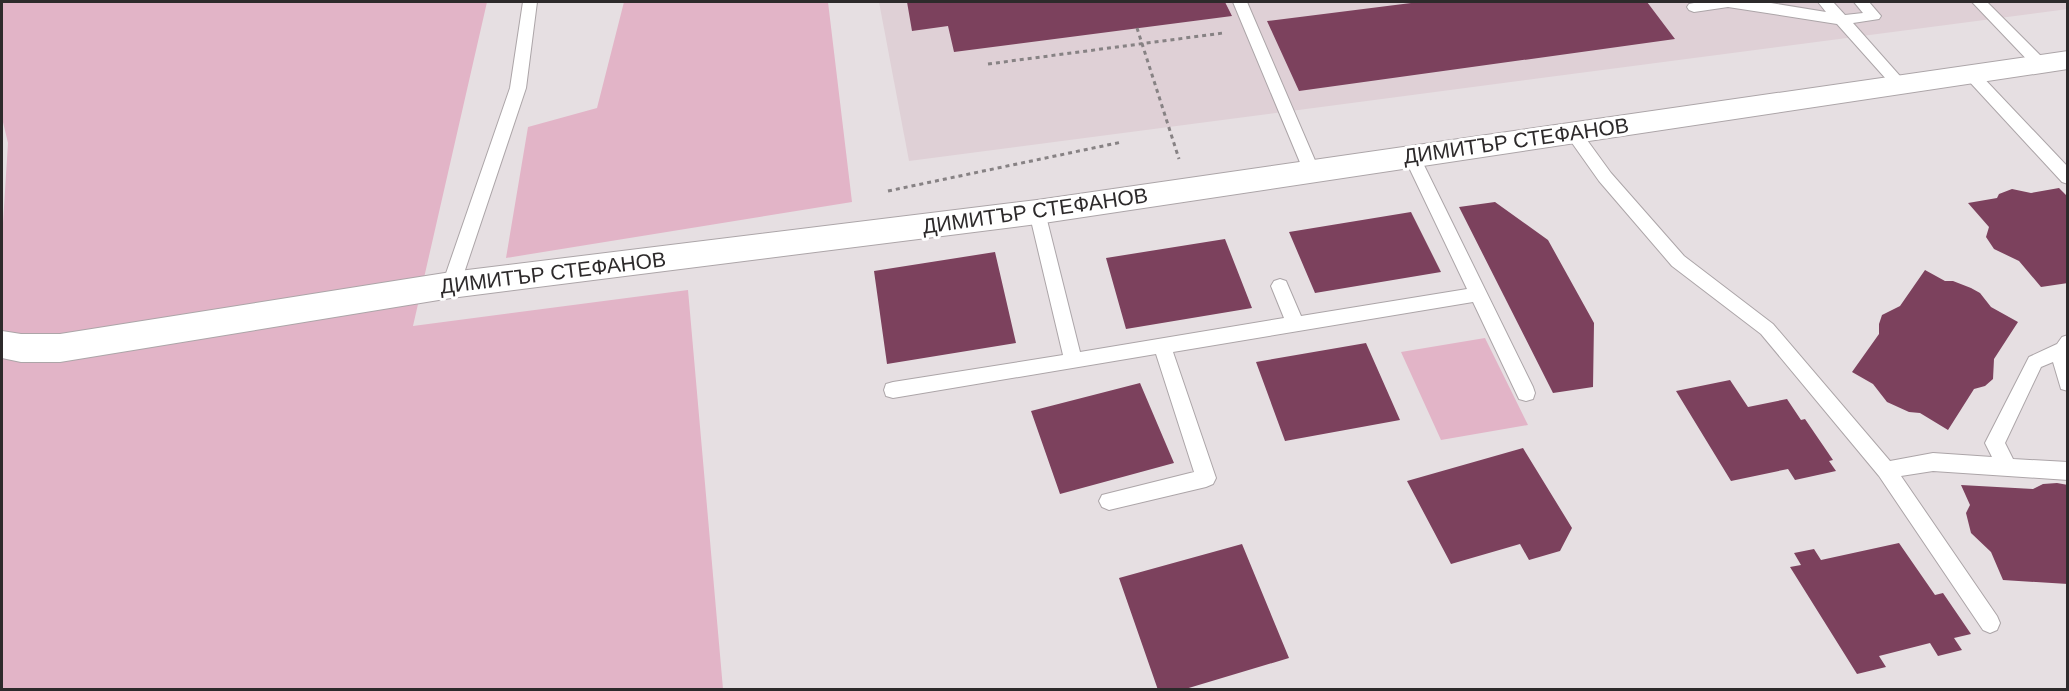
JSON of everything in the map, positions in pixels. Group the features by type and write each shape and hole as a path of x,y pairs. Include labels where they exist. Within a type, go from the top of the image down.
{"street":[{"name":"ДИМИТЪР СТЕФАНОВ","path":"2,345 21,348 60,348 451,285 1037,212 2067,60"}],"lane":[{"path":"451,285 518,88 530,2"},
{"path":"1240,2 1312,172"},
{"path":"1694,7 1728,2 1842,20 1874,16 1861,2"},
{"path":"1825,2 1900,85"},
{"path":"1979,2 2040,64"},
{"path":"1971,74 2067,178"},
{"path":"1573,133 1605,177 1678,261 1767,329 1886,470 1990,624"},
{"path":"1412,157 1526,393"},
{"path":"1037,212 1073,360"},
{"path":"1280,286 1295,323"},
{"path":"892,390 1478,294"},
{"path":"1109,501 1206,478 1162,346"},
{"path":"2007,467 1995,444 2035,362 2065,346"},
{"path":"2065,346 2061,366 2067,383"},
{"path":"1886,470 1933,462 2067,471"}],"path":[{"path":"1137,28 1189,189"},
{"path":"988,64 1251,29"},
{"path":"888,191 1122,142"}],"shaded area":[{"path":"2,2 487,2 413,326 688,290 723,689 2,689 2,239 8,143 2,118"},
{"path":"624,2 828,2 852,202 506,258 528,127 597,108"},
{"path":"879,2 2067,2 2068,9 909,161"},
{"path":"1485,338 1528,425 1441,440 1401,352"}],"building":[{"path":"907,2 1225,2 1232,16 954,52 948,26 912,31"},
{"path":"1419,2 1647,2 1675,39 1299,91 1267,21"},
{"path":"2059,188 2068,197 2068,283 2041,287 2019,261 1994,249 1986,237 1989,227 1968,203 1997,198 1999,194 2012,189 2031,193"},
{"path":"1495,202 1548,240 1594,323 1593,387 1553,393 1459,207"},
{"path":"1411,212 1441,272 1315,293 1289,232"},
{"path":"1225,239 1252,308 1126,329 1106,258"},
{"path":"995,252 1016,343 887,364 874,271"},
{"path":"1925,270 1945,281 1953,281 1980,293 1991,307 2018,322 1994,359 1993,379 1985,386 1974,389 1948,430 1920,413 1909,412 1887,402 1873,384 1852,372 1879,334 1882,315 1900,306"},
{"path":"1366,343 1400,420 1285,441 1256,362"},
{"path":"1730,380 1748,407 1787,399 1801,420 1805,419 1833,460 1829,461 1836,471 1795,480 1788,469 1731,481 1676,391"},
{"path":"1140,383 1174,463 1060,494 1031,411"},
{"path":"1523,448 1572,528 1560,551 1529,560 1520,544 1451,564 1407,481"},
{"path":"2043,484 2068,485 2068,584 2003,580 1991,552 1971,533 1966,513 1970,505 1961,485 2033,489"},
{"path":"1899,543 1935,595 1943,593 1971,634 1954,638 1962,650 1938,656 1930,643 1879,656 1886,667 1857,674 1790,567 1801,565 1794,553 1814,549 1821,560"},
{"path":"1242,544 1289,658 1182,690 1158,690 1119,578"}]}
